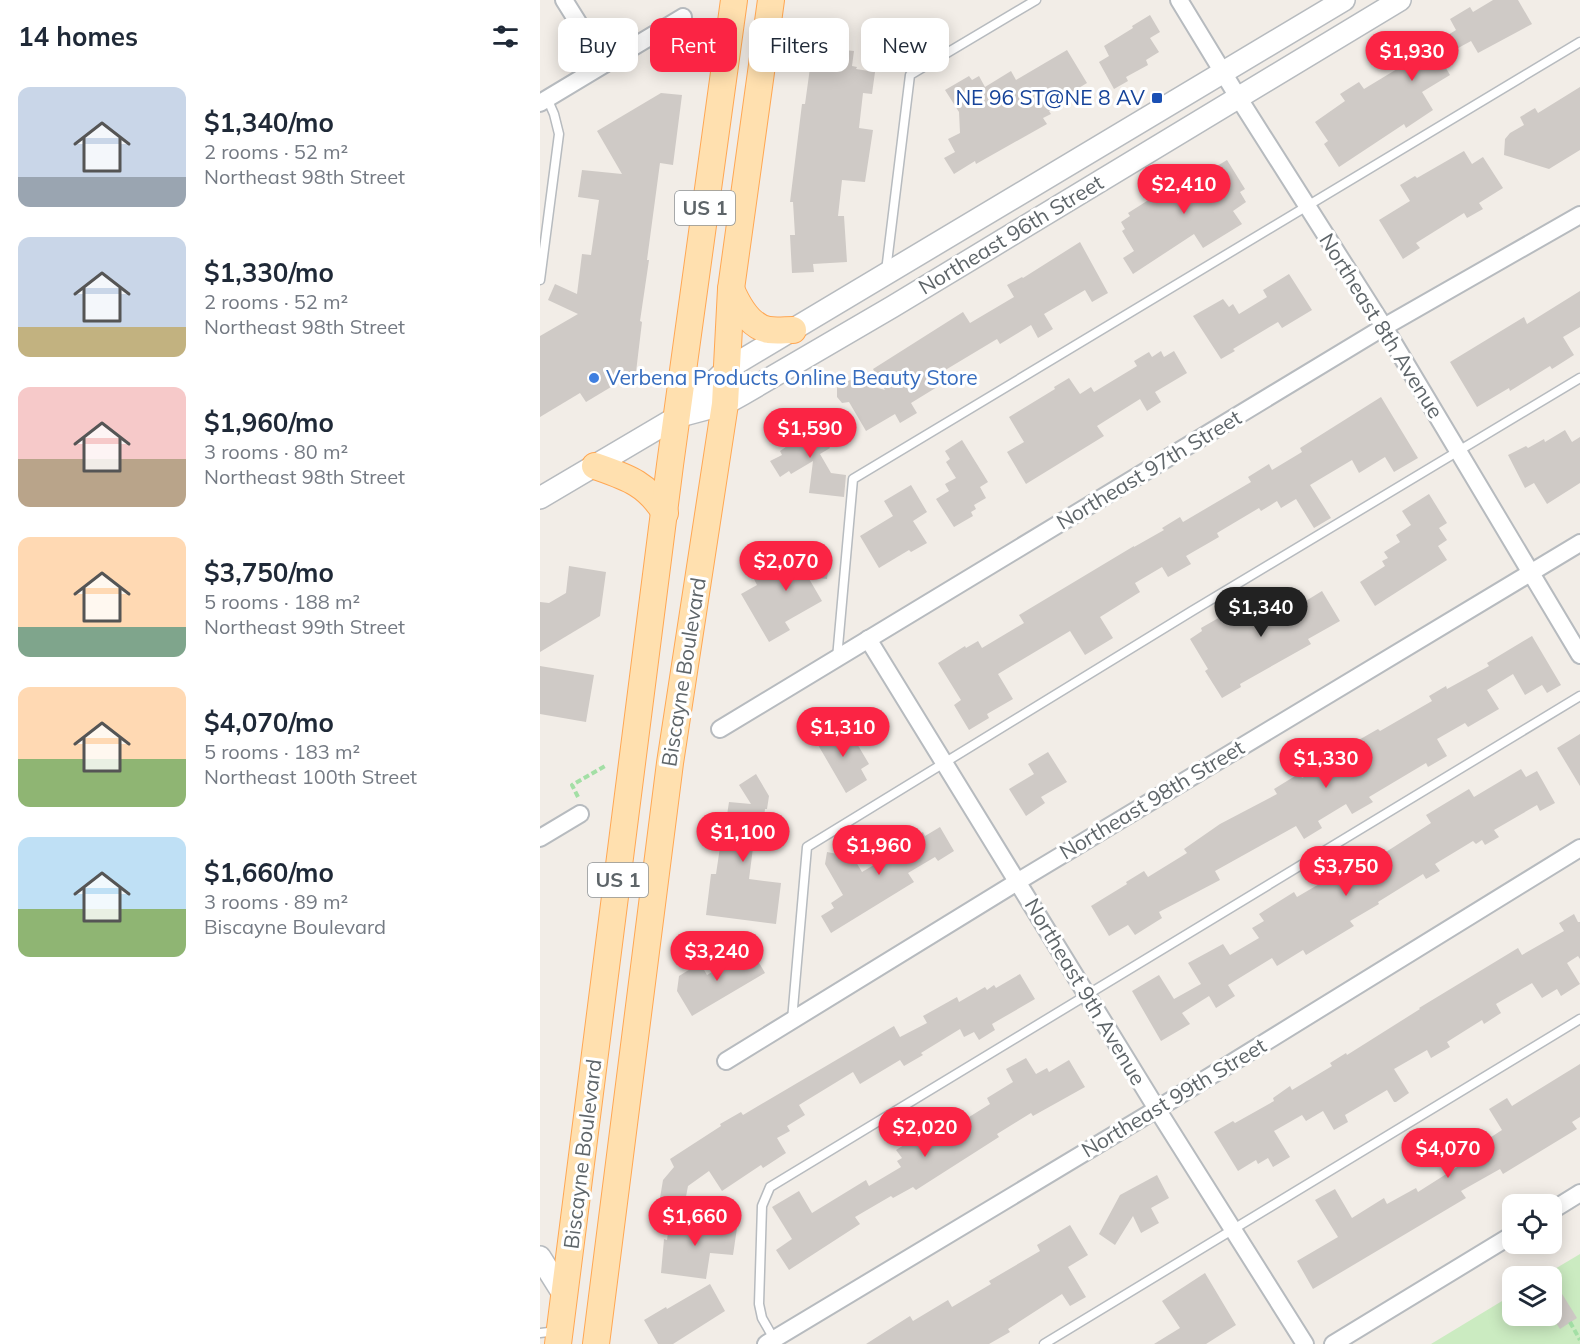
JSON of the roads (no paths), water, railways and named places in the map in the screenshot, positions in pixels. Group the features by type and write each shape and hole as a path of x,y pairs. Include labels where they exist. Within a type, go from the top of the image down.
{"main road":[{"name":"Biscayne Boulevard","path":"553,1336 565,1297 677,417 734,0"},
{"name":"Biscayne Boulevard","path":"598,1342 670,763 725,404 731,289 771,0"},
{"path":"731,289 737,304 748,318 766,330 793,330"},
{"path":"595,466 630,479 647,489 665,513"}],"street":[{"path":"564,0 575,18"},
{"name":"Northeast 8th Avenue","path":"1179,0 1384,327 1580,655"},
{"name":"Northeast 96th Street","path":"540,498 677,417 727,369 1344,0"},
{"name":"Northeast 96th Street","path":"677,417 725,404 892,307 1400,0"},
{"path":"638,44 683,17"},
{"path":"543,100 590,72"},
{"name":"Northeast 97th Street","path":"720,729 1384,327 1580,215"},
{"name":"Northeast 98th Street","path":"726,1061 1017,882 1580,543"},
{"name":"Northeast 9th Avenue","path":"868,639 1156,1109 1305,1344"},
{"path":"540,837 579,814"},
{"name":"Northeast 99th Street","path":"770,1342 1156,1109 1580,848"},
{"path":"1562,1204 1580,1193"},
{"path":"1334,1344 1502,1241"},
{"path":"540,1257 565,1297"}],"lane":[{"path":"886,275 910,75 1036,0"},
{"path":"837,658 853,479 1580,42"},
{"path":"540,280 559,134 554,114 543,100"},
{"path":"792,1021 807,847 1580,378"},
{"path":"770,1342 759,1304 762,1206 770,1187 1580,696"},
{"path":"1044,1344 1580,1019"}],"place":[{"name":"NE 96 ST@NE 8 AV","path":"1157,98"},
{"name":"Verbena Products Online Beauty Store","path":"594,378"}]}
